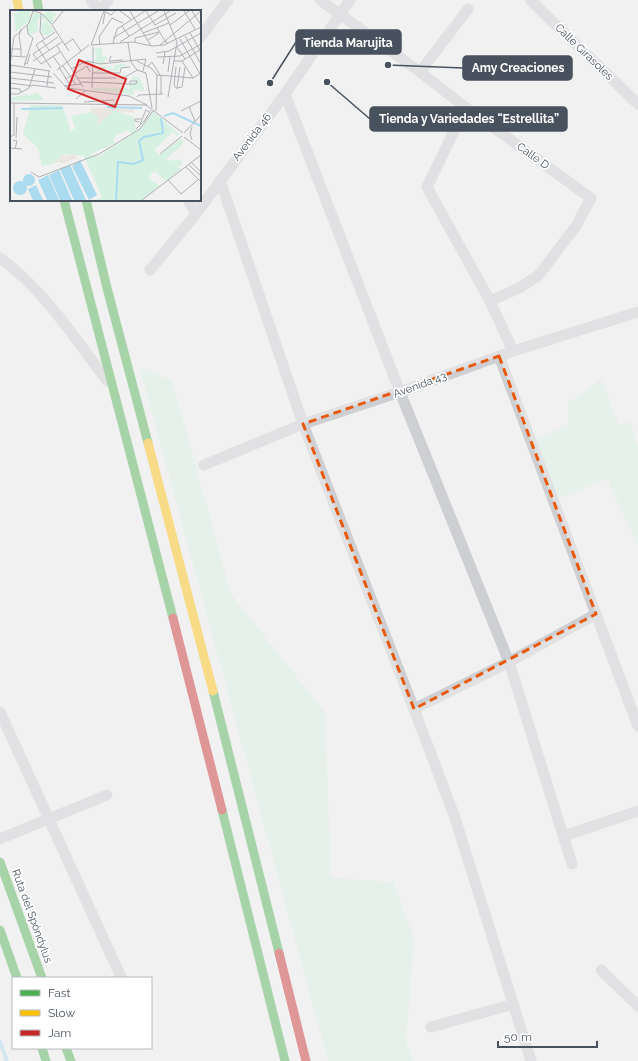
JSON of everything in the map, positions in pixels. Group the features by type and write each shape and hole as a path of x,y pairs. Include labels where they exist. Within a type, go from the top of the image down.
{"main road":[{"path":"17,0 19,10"},
{"path":"37,0 39,10"},
{"path":"64,201 192,688 285,1061"},
{"path":"86,201 107,288 222,727 306,1061"},
{"name":"Ruta del Spóndylus","path":"0,862 42,977"},
{"path":"0,930 17,977"},
{"path":"42,1049 46,1061"},
{"path":"66,1049 71,1061"}],"street":[{"path":"91,0 98,10"},
{"path":"100,10 108,0"},
{"path":"201,37 228,0"},
{"name":"Calle D","path":"320,0 591,198 576,226 538,276 519,288 490,301"},
{"name":"Avenida 46","path":"150,270 196,214 285,94 350,0"},
{"name":"Calle Girasoles","path":"530,0 638,104"},
{"path":"420,72 468,9"},
{"path":"285,94 400,392 508,662 572,864"},
{"path":"469,110 459,122 428,187 490,301 513,351"},
{"path":"220,180 303,424 455,818 532,1061"},
{"path":"189,201 196,214"},
{"path":"0,258 28,281 58,314 113,388"},
{"name":"Avenida 43","path":"204,465 303,424 400,392 513,351 638,312"},
{"path":"499,356 638,726"},
{"path":"414,709 508,662 596,614"},
{"path":"0,712 120,977"},
{"path":"0,839 107,795"},
{"path":"564,836 638,811"},
{"path":"601,970 638,1006"},
{"path":"431,1027 514,1004"}],"highlighted area":[{"path":"499,356 596,614 414,709 303,424"}],"green space":[{"path":"140,369 172,380 231,594 325,713 331,878 393,882 414,938 406,1041 413,1061 328,1061"},
{"path":"601,379 619,425 629,422 638,445 638,545 607,479 554,500 532,440 568,426 568,402 586,391"}],"waterway":[{"path":"0,1042 7,1061"}],"traffic: fast":[{"path":"37,0 39,10"},
{"path":"64,201 173,618"},
{"path":"86,201 107,288 148,443"},
{"path":"213,691 279,953"},
{"path":"222,810 285,1061"},
{"path":"0,862 42,977"},
{"path":"0,930 17,977"},
{"path":"42,1049 46,1061"},
{"path":"66,1049 71,1061"}],"traffic: slow":[{"path":"17,0 19,10"},
{"path":"148,443 213,691"}],"traffic: jam":[{"path":"173,618 222,810"},
{"path":"279,953 306,1061"}],"place":[{"name":"Amy Creaciones","path":"388,65"},
{"name":"Tienda y Variedades “Estrellita”","path":"327,82"},
{"name":"Tienda Marujita","path":"270,83"}]}
